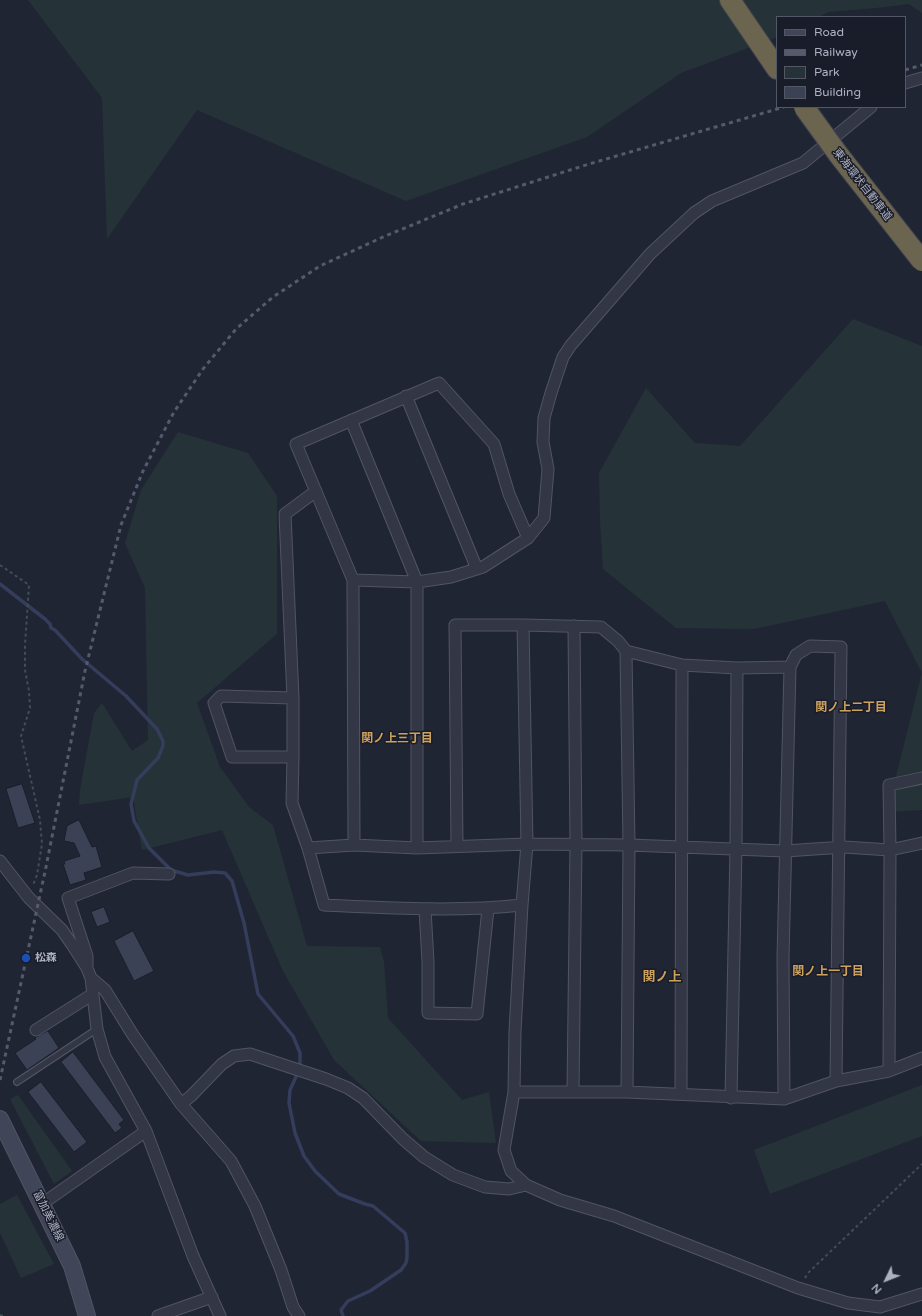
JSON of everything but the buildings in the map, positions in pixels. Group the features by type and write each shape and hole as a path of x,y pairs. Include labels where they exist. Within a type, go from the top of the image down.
{"highway":[{"path":"730,0 776,68"},
{"name":"東海環状自動車道","path":"805,108 838,154 922,261"}],"main road":[{"name":"富加美濃線","path":"0,1119 72,1266 87,1316"}],"street":[{"path":"906,83 922,78"},
{"path":"353,580 417,582 451,577 483,567 528,538 544,518 548,468 543,442 544,418 563,358 571,345 650,254 694,213 712,201 803,163 870,108"},
{"path":"354,846 353,580 296,444 439,383 494,444 509,494 528,538"},
{"path":"406,396 477,569"},
{"path":"351,420 417,582 417,848"},
{"path":"316,491 285,514 293,698 294,757 292,803 308,848 324,905 424,909 488,909 522,905"},
{"path":"457,846 455,625 600,627 618,641 626,652 629,845 627,1092"},
{"path":"523,625 527,844 515,1031 514,1092 504,1150 511,1171 526,1185 560,1200 614,1216 798,1288 848,1303 880,1307 922,1294"},
{"path":"573,1091 576,844 574,626"},
{"path":"784,1100 783,958 790,667 796,655 810,646 841,647 836,1081"},
{"path":"626,652 682,665 736,668 790,667"},
{"path":"681,1094 682,665"},
{"path":"731,1098 736,848 736,668"},
{"path":"293,698 221,696 214,704 232,757 294,757"},
{"path":"889,1071 889,785 922,778"},
{"path":"308,848 354,846 417,848 527,844 576,844 786,850 838,848 890,850 922,843"},
{"path":"0,861 29,898 62,930 74,946 89,973 105,990 133,1035 181,1104 231,1161 255,1206 281,1270 294,1307 299,1316"},
{"path":"169,874 132,873 68,898 87,956 97,1029 106,1057 146,1132 193,1256 220,1316"},
{"path":"424,909 428,962 428,1013 476,1014 488,909"},
{"path":"36,1030 93,994"},
{"path":"181,1104 191,1096 222,1064 234,1056 250,1054 348,1088 363,1098 403,1139 424,1157 453,1175 485,1187 509,1189 526,1185"},
{"path":"514,1092 627,1092 784,1100 836,1081 889,1071 922,1058"},
{"path":"42,1204 146,1132"},
{"path":"158,1316 212,1297"}],"lane":[{"path":"17,1082 97,1029"}],"path":[{"path":"0,565 29,585 25,664 30,708 21,736 40,820 42,844 37,875 29,898"},
{"path":"798,1288 808,1274 922,1164"},
{"path":"0,1315 4,1316"}],"green space":[{"path":"28,0 922,0 922,13 909,4 828,12 821,16 776,16 776,37 681,73 587,137 406,201 197,110 107,239 102,98"},
{"path":"853,319 922,346 922,673 885,601 754,629 676,628 603,569 599,473 646,388 695,443 740,446"},
{"path":"178,432 248,453 277,496 277,634 197,703 220,767 249,807 273,825 307,946 380,947 384,962 388,1018 462,1100 489,1092 496,1143 421,1141 334,1060 283,971 222,830 142,850 133,797 79,805 80,790 94,713 102,703 132,751 148,740 145,588 125,543 141,490"},
{"path":"922,673 922,810 887,812"},
{"path":"922,1085 922,1136 770,1194 754,1150"},
{"path":"18,1095 72,1171 54,1184 10,1099"},
{"path":"17,1195 54,1264 21,1278 0,1233 0,1204"}],"waterway":[{"path":"0,584 45,619 50,624 51,628 55,630 82,659 126,696 157,729 163,741 163,746 158,758 137,780 131,804 134,821 149,848 171,870 188,875 214,872 225,873 232,881 244,923 258,994 293,1036 300,1053 300,1068 290,1090 289,1103 295,1133 304,1156 315,1171 339,1194 373,1206 405,1233 407,1242 407,1257 406,1263 401,1270 370,1291 348,1301 341,1310 343,1316"}],"railway":[{"path":"906,70 922,65"},
{"path":"0,1080 46,867 85,671 121,525 143,471 174,412 203,369 236,329 273,297 320,266 383,237 463,204 589,164 781,108"}],"place":[{"name":"松森","path":"26,958"}],"district":[{"name":"関ノ上二丁目","path":"851,708"},
{"name":"関ノ上三丁目","path":"397,739"},
{"name":"関ノ上一丁目","path":"828,972"},
{"name":"関ノ上","path":"662,978"}]}
